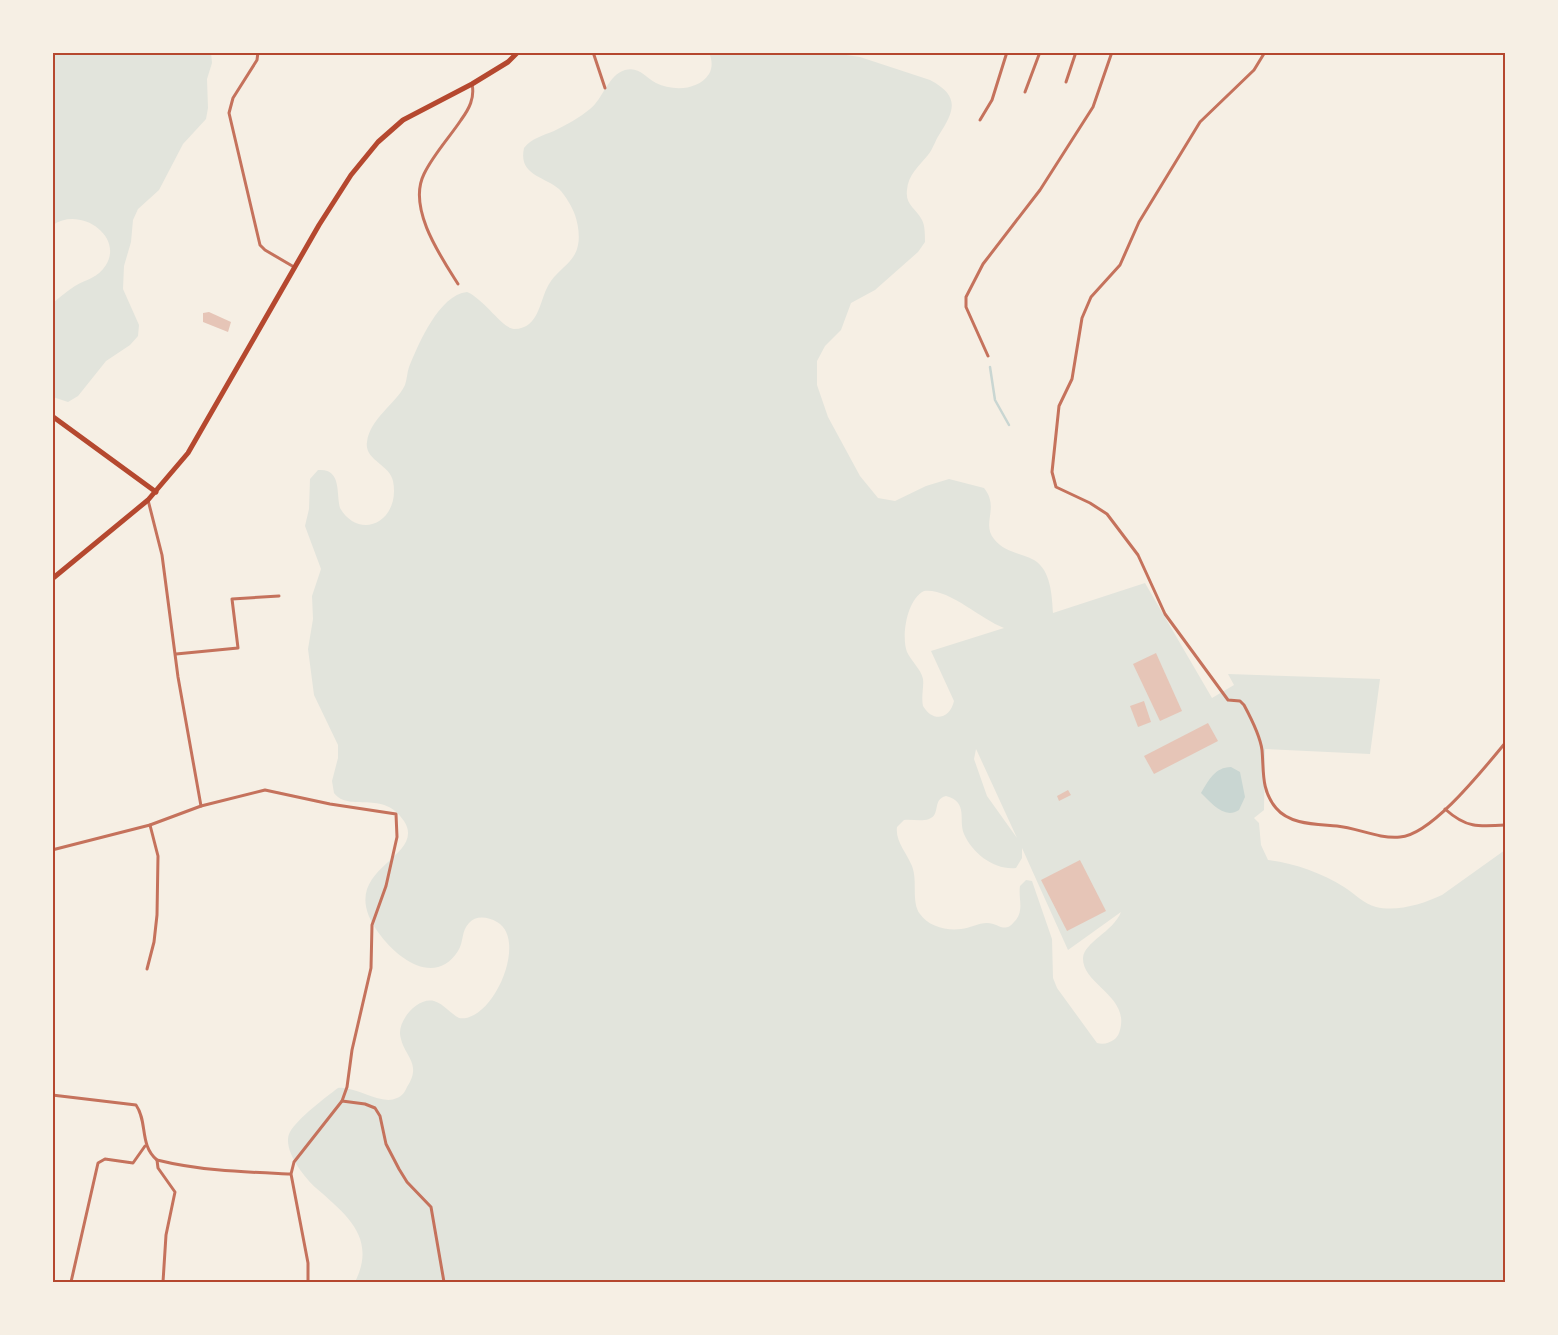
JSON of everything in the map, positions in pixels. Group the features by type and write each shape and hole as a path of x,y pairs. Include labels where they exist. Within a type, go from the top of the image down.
{"main road":[{"path":"52,579 148,500 196,440 294,267 351,174 382,138 412,115 472,84 508,62 518,52"},
{"path":"52,416 156,492"}],"street":[{"path":"258,52 257,60 233,98 229,113 260,244 265,250 294,267"},
{"path":"593,52 605,88"},
{"path":"980,120 992,100 1007,52"},
{"path":"1025,92 1040,52"},
{"path":"1066,82 1076,52"},
{"path":"988,356 966,307 966,297 983,264 1040,190 1093,107 1112,52"},
{"path":"1265,52 1254,70 1200,122 1139,222 1120,266 1091,297 1082,318 1072,379 1059,406 1052,472 1056,488 1090,503 1107,514 1138,555 1164,614 1228,700 1240,701 1244,705 1261,746 1265,790 1279,811 1298,821 1349,827 1378,836 1393,837 1416,833 1445,809 1475,780 1506,742"},
{"path":"458,284 432,242 420,203 420,187 423,176 430,164 467,112 474,93 472,84"},
{"path":"148,500 162,555 178,677 201,806"},
{"path":"176,654 238,648 232,599 279,596"},
{"path":"52,850 150,825 201,806 265,790 330,804 396,814 398,837 386,886 372,925 371,968 352,1050 347,1087 342,1101 294,1162 291,1174 308,1263 308,1282"},
{"path":"1445,809 1461,822 1470,826 1506,825"},
{"path":"147,969 156,924 158,876 158,856 150,825"},
{"path":"52,1095 136,1106 141,1113 146,1145 157,1160 158,1168 174,1192 166,1235 163,1282"},
{"path":"342,1101 365,1104 374,1108 380,1116 386,1144 399,1170 407,1182 431,1207 444,1282"},
{"path":"70,1282 98,1163 105,1159 133,1163 146,1145"},
{"path":"157,1160 198,1169 291,1174"}],"shaded area":[{"path":"53,52 211,52 212,63 207,79 208,108 206,119 183,144 159,190 138,209 133,220 131,242 124,266 123,289 139,325 138,336 130,345 106,361 78,396 68,402 53,397 53,303 72,288 99,273 106,265 110,254 109,243 104,234 86,221 75,219 63,220 53,225"},
{"path":"709,53 833,53 860,57 930,80 940,86 950,98 952,104 949,118 928,155 909,180 908,185 907,195 909,203 923,222 925,242 918,252 875,290 851,303 841,330 825,346 817,361 817,385 828,417 860,476 878,498 895,501 926,486 949,479 984,488 988,495 991,509 990,533 998,544 1040,564 1050,584 1053,613 1145,583 1212,698 1234,685 1228,674 1380,679 1370,754 1265,749 1264,810 1254,818 1259,823 1261,845 1268,860 1298,866 1317,873 1344,887 1372,906 1392,909 1418,904 1442,895 1505,850 1505,1282 355,1282 361,1266 363,1253 361,1240 348,1218 300,1170 291,1154 288,1139 290,1132 319,1102 338,1088 353,1090 384,1100 391,1100 402,1095 413,1071 413,1065 400,1034 406,1016 416,1006 428,1001 438,1002 459,1018 471,1016 483,1008 494,995 502,979 508,962 509,945 506,932 497,922 486,918 479,918 472,920 466,926 460,948 449,961 439,967 418,966 407,961 389,945 381,936 368,913 366,895 372,880 403,846 408,834 404,821 396,811 387,806 377,803 348,801 340,799 334,793 332,781 338,758 338,745 314,695 308,649 313,619 312,596 321,569 305,526 309,509 310,479 318,470 326,470 331,473 337,483 340,508 348,518 358,524 368,525 377,522 385,516 391,507 394,495 393,481 391,475 369,453 367,442 369,433 378,418 396,399 405,385 409,367 431,322 448,302 457,295 467,292 480,301 504,324 514,329 523,328 534,318 551,281 571,260 576,251 579,241 578,230 572,209 559,189 528,169 523,157 524,148 534,140 554,131 590,109 619,73 630,69 642,73 662,86 684,88 698,84 709,74 712,66","holes":["924,591 944,594 1004,628 931,651 954,701 949,712 941,717 932,715 923,706 923,679 907,652 905,645 907,618 913,602","976,749 1017,838 987,796 974,759","946,796 958,802 964,834 973,848 985,859 1000,866 1016,868 1022,858 1022,848 1068,950 1121,912 1112,925 1088,947 1083,958 1089,975 1117,1005 1121,1025 1118,1034 1111,1042 1097,1043 1057,988 1053,978 1052,939 1032,881 1026,880 1020,886 1019,914 1014,922 1004,928 987,923 949,929 933,925 920,914 916,904 914,872 898,837 897,827 904,820 923,820 933,817 939,800"]},
{"path":"1231,767 1240,772 1245,797 1239,810 1228,813 1218,809 1201,793 1216,772"}],"building":[{"path":"209,312 231,322 228,332 203,322 203,313"},
{"path":"1156,653 1182,711 1160,721 1133,664"},
{"path":"1144,701 1151,722 1138,727 1130,706"},
{"path":"1208,723 1218,741 1154,774 1144,756"},
{"path":"1068,790 1071,795 1059,801 1057,796"},
{"path":"1080,860 1106,911 1067,931 1041,880"}],"waterway":[{"path":"990,367 995,400 1009,425"}]}
